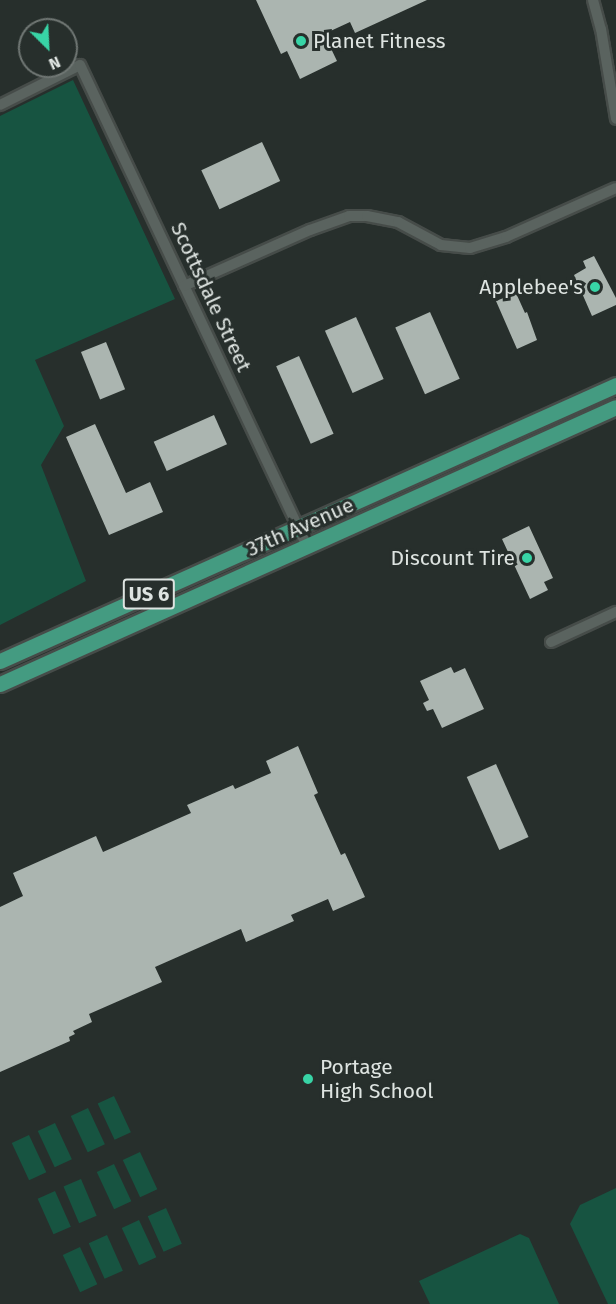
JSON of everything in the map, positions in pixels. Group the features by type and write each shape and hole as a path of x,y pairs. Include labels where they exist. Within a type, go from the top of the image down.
{"main road":[{"name":"37th Avenue","path":"0,661 616,385"},
{"name":"37th Avenue","path":"0,684 441,488 616,407"}],"street":[{"path":"592,0 601,29 616,119"},
{"name":"Scottsdale Street","path":"0,105 80,65 307,546"},
{"path":"184,286 310,230 349,216 367,216 398,222 441,245 470,248 506,237 616,188"},
{"path":"551,642 616,612"}],"green space":[{"path":"73,80 175,299 35,360 64,426 41,465 86,581 0,625 0,116"},
{"path":"114,1096 131,1132 115,1140 98,1104"},
{"path":"88,1108 105,1144 88,1152 71,1116"},
{"path":"55,1123 72,1159 55,1167 38,1131"},
{"path":"29,1135 46,1172 29,1180 12,1143"},
{"path":"140,1152 157,1189 140,1197 123,1160"},
{"path":"114,1164 131,1201 114,1209 97,1172"},
{"path":"81,1179 97,1216 79,1223 64,1186"},
{"path":"616,1188 616,1304 608,1304 570,1224 580,1205"},
{"path":"55,1191 71,1227 54,1234 38,1199"},
{"path":"166,1208 182,1244 164,1252 148,1216"},
{"path":"139,1220 156,1257 139,1265 122,1228"},
{"path":"520,1234 529,1238 559,1304 430,1304 419,1281"},
{"path":"107,1235 123,1271 105,1279 89,1243"},
{"path":"80,1247 97,1284 80,1292 63,1255"}],"building":[{"name":"Planet Fitness","path":"256,0 427,0 355,33 350,22 324,34 337,61 300,79 287,51 281,54"},
{"path":"262,142 280,181 219,209 201,170"},
{"name":"Applebee's","path":"594,256 616,298 616,305 592,316 574,275 586,268 583,261"},
{"path":"516,293 525,313 527,312 537,340 517,349 496,301"},
{"path":"430,312 460,379 425,394 395,327"},
{"path":"356,317 384,379 353,393 325,331"},
{"path":"106,342 125,389 100,399 81,352"},
{"path":"299,356 334,434 311,444 276,366"},
{"path":"214,415 227,444 167,471 154,442"},
{"path":"95,424 126,493 150,482 163,512 109,535 66,437"},
{"name":"Discount Tire","path":"529,526 553,578 544,582 548,590 530,599 502,539"},
{"path":"451,667 454,673 465,668 484,709 442,728 433,709 427,711 423,703 429,700 420,681"},
{"path":"298,746 318,793 314,795 341,855 345,853 365,897 333,911 328,899 291,915 294,921 246,942 241,929 155,967 162,982 89,1014 92,1022 73,1031 75,1034 69,1037 70,1041 0,1072 0,907 23,896 13,873 96,836 103,852 191,813 187,805 233,785 235,789 271,773 266,761"},
{"path":"496,764 529,837 499,850 467,777"}],"place":[{"name":"Planet Fitness","path":"301,41"},
{"name":"Applebee's","path":"595,287"},
{"name":"Discount Tire","path":"527,558"},
{"name":"Portage High School","path":"308,1079"}]}
